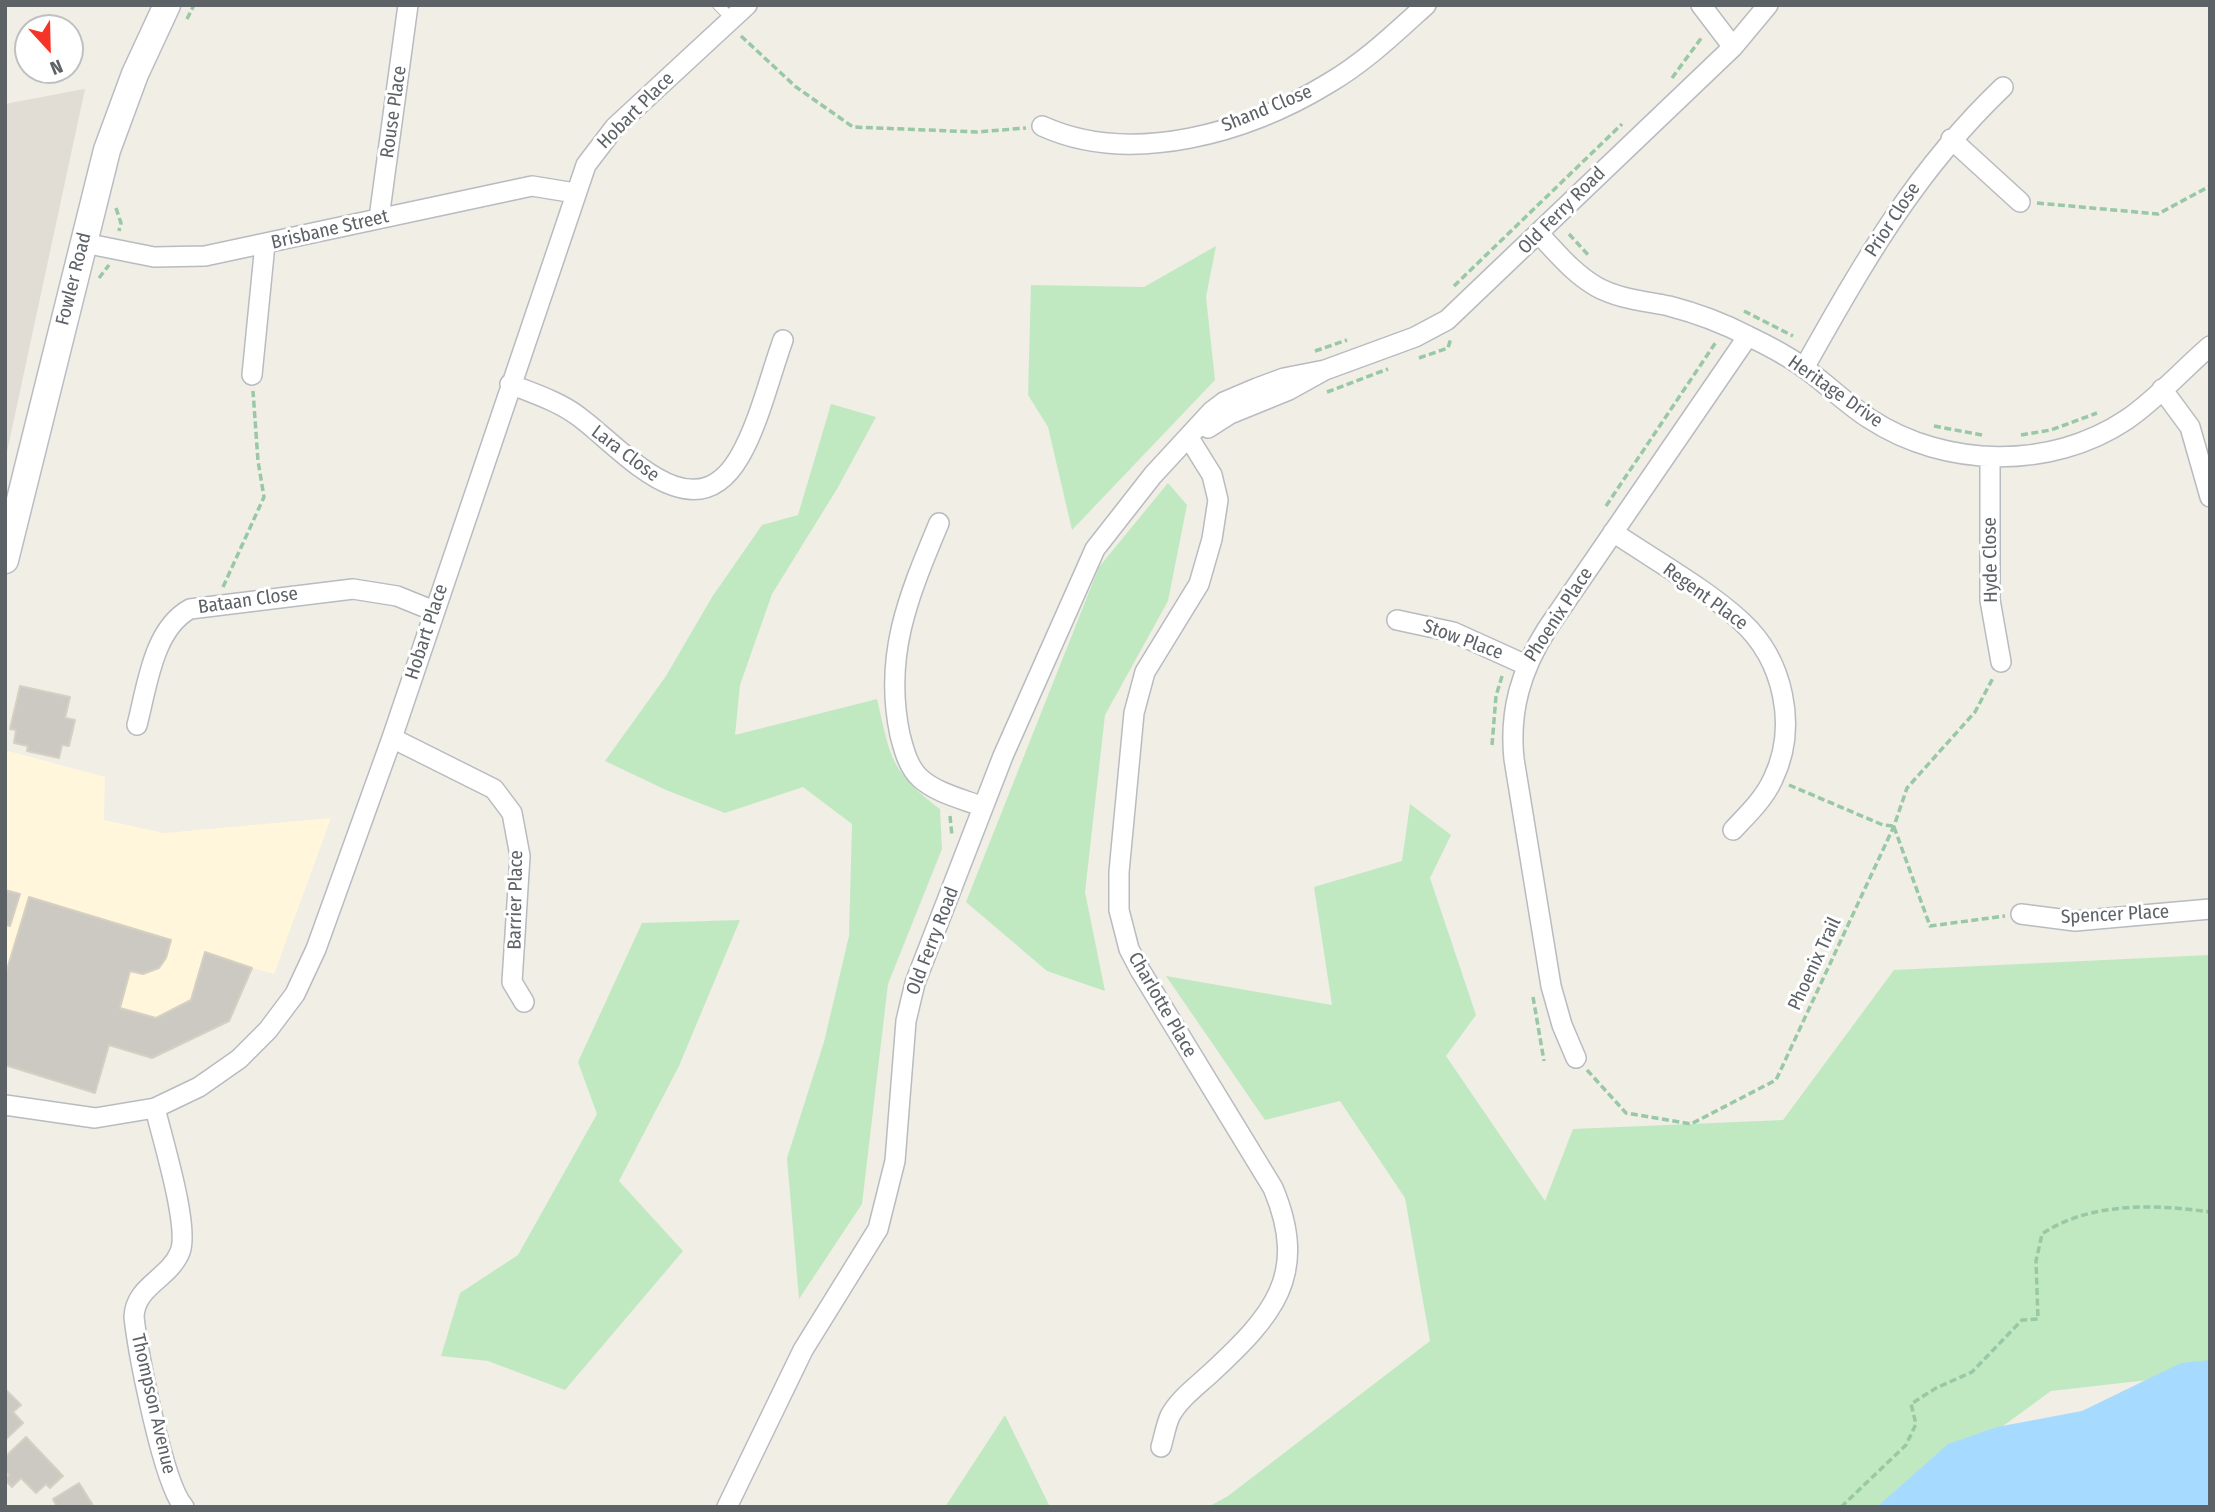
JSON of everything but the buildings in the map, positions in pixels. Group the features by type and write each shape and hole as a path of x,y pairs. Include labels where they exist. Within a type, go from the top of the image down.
{"street":[{"name":"Fowler Road","path":"5,560 107,150 135,74 167,5"},
{"name":"Rouse Place","path":"379,218 408,5"},
{"name":"Hobart Place","path":"5,1105 95,1118 155,1108 199,1087 239,1059 268,1030 289,1003 316,949 392,738 586,165 607,136 726,16 747,5"},
{"name":"Shand Close","path":"1042,126 1073,139 1114,145 1186,136 1240,124 1330,83 1384,42 1426,5"},
{"path":"1701,5 1733,47"},
{"name":"Old Ferry Road","path":"727,1507 803,1350 878,1230 895,1161 909,1003 983,807 1094,549 1153,475 1212,411 1239,395 1284,378 1325,370 1415,337 1439,325 1460,309 1733,47 1768,5"},
{"name":"Prior Close","path":"1809,359 1908,194 1951,139 2003,87"},
{"path":"1951,139 2021,202"},
{"name":"Brisbane Street","path":"84,243 172,259 265,244 532,186 575,193"},
{"name":"Heritage Drive","path":"1539,234 1571,267 1599,288 1613,294 1687,311 1809,359 1862,414 1896,434 1949,452 1990,457 2047,451 2088,439 2124,421 2210,346"},
{"path":"252,375 265,244"},
{"name":"Phoenix Place","path":"1576,1058 1562,1025 1554,996 1514,759 1512,726 1518,661 1613,532 1748,336"},
{"name":"Lara Close","path":"510,384 578,416 624,457 667,485 702,487 726,473 742,453 783,340"},
{"path":"2162,389 2190,427 2200,454 2210,497"},
{"name":"Charlotte Place","path":"1161,1447 1170,1416 1185,1397 1245,1342 1270,1312 1284,1282 1286,1261 1282,1210 1273,1188 1140,970 1129,949 1119,910 1123,822 1139,690 1153,657 1199,584 1216,520 1216,487 1189,438"},
{"name":"Hyde Close","path":"1990,457 1990,600 2001,662"},
{"path":"939,523 908,596 902,620 894,697 904,753 919,778 983,807"},
{"name":"Regent Place","path":"1613,532 1730,611 1765,649 1773,664 1784,702 1784,738 1774,778 1757,804 1733,830"},
{"name":"Bataan Close","path":"136,725 168,626 190,609 353,589 397,596 434,611"},
{"name":"Stow Place","path":"1398,620 1437,626 1518,661"},
{"name":"Barrier Place","path":"392,738 494,789 512,813 520,856 512,982 524,1002"},
{"name":"Spencer Place","path":"2021,914 2075,921 2210,909"},
{"name":"Thompson Avenue","path":"155,1108 183,1237 175,1261 140,1295 134,1305 134,1317 165,1465 174,1493 184,1507"}],"path":[{"path":"726,16 796,87 853,127 976,132 1042,126"},
{"path":"2021,202 2158,214 2210,186"},
{"path":"1569,234 1595,263"},
{"path":"1742,310 1784,331 1809,359"},
{"path":"1604,510 1716,342"},
{"path":"215,605 264,497 258,461 252,375"},
{"path":"2016,435 2059,427 2105,408"},
{"path":"1924,423 1990,435"},
{"path":"1493,752 1496,696 1518,661"},
{"name":"Phoenix Trail","path":"1576,1058 1626,1113 1691,1124 1776,1080 1894,826 1907,788 1975,712 2001,662"},
{"path":"1774,778 1883,825 1894,826 1930,926 2021,914"},
{"path":"1531,986 1544,1060"},
{"path":"1841,1507 1906,1446 1916,1423 1911,1404 1936,1388 1972,1372 2022,1320 2038,1319 2036,1261 2042,1234 2062,1221 2115,1208 2210,1212"}],"shaded area":[{"path":"85,89 5,461 5,104"},
{"path":"5,750 105,777 104,820 164,833 331,818 274,974 252,968 229,1021 152,1058 109,1045 95,1093 5,1065"}],"green space":[{"path":"1216,246 1206,297 1215,380 1072,530 1048,427 1028,395 1031,285 1144,287"},
{"path":"831,404 876,417 837,489 772,594 740,685 735,735 877,699 890,749 901,773 940,809 942,849 888,984 862,1204 799,1299 787,1158 824,1042 849,936 852,824 803,787 725,813 666,790 605,761 666,676 712,597 762,525 798,515"},
{"path":"1168,483 1187,505 1168,601 1105,715 1085,892 1105,991 1047,971 966,902 1099,567"},
{"path":"1410,804 1451,835 1430,878 1476,1015 1446,1056 1545,1201 1573,1129 1783,1120 1894,970 2210,955 2210,1373 2051,1391 1892,1507 1208,1507 1228,1496 1430,1341 1405,1198 1340,1101 1265,1120 1166,976 1332,1005 1314,887 1402,861"},
{"path":"740,920 679,1066 619,1181 683,1251 565,1390 488,1361 441,1356 460,1293 518,1255 597,1114 578,1062 642,923"},
{"path":"1005,1415 1050,1507 945,1507"}],"water":[{"path":"2210,1360 2210,1507 1877,1507 1948,1444 1997,1427 2082,1411 2181,1363"}]}
